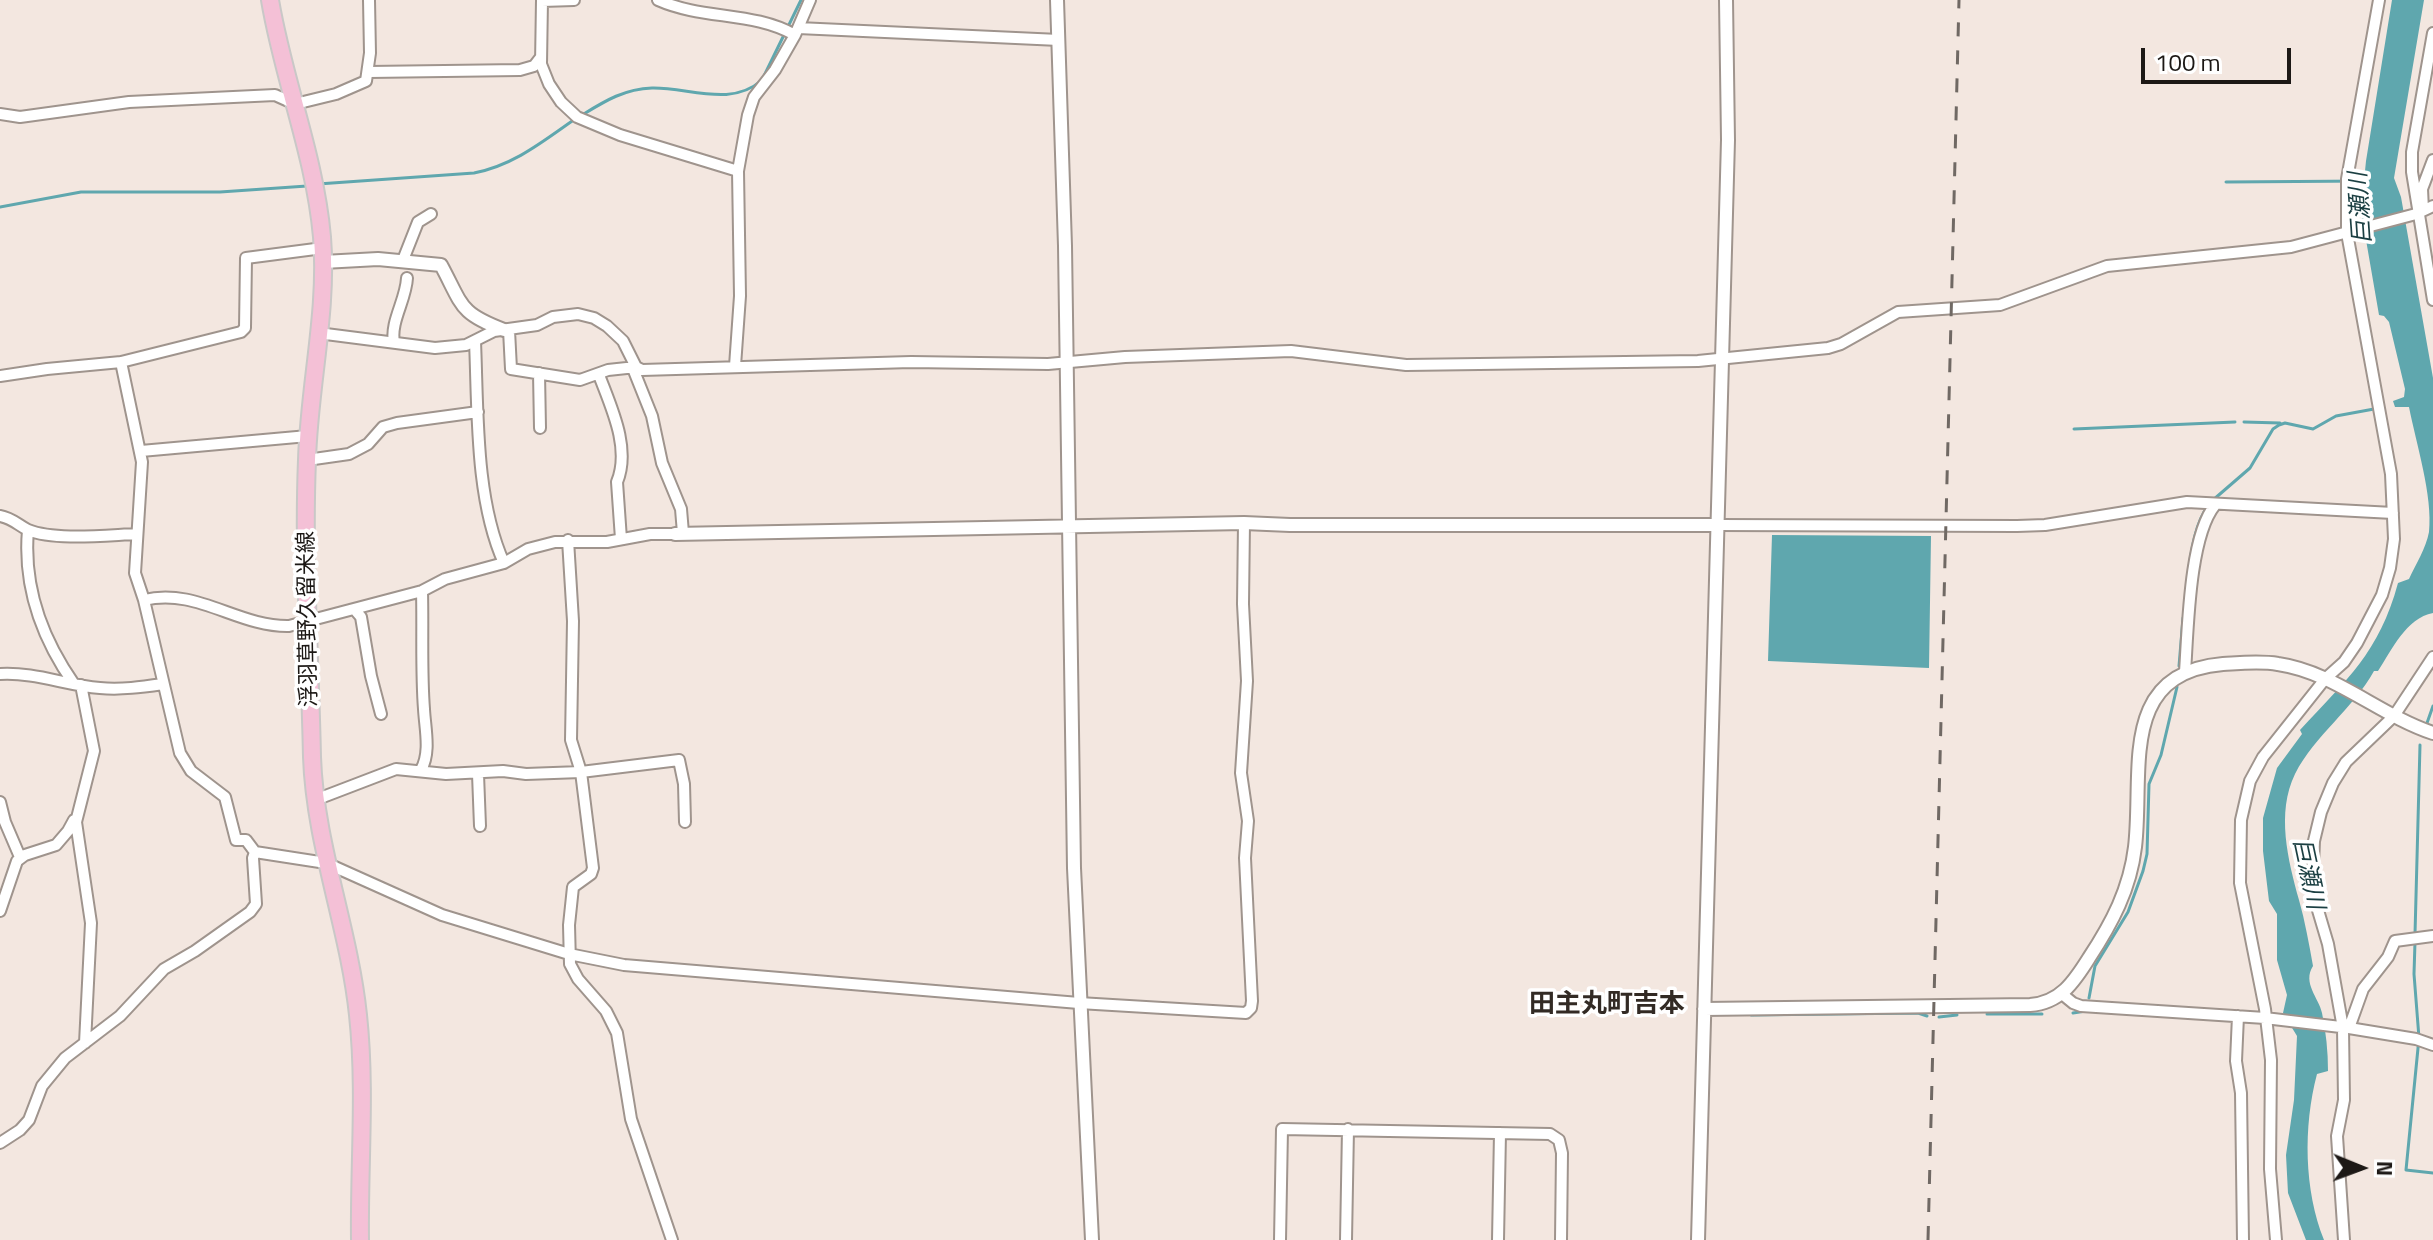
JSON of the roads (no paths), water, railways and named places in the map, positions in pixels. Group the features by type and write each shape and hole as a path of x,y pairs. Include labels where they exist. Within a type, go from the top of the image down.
{"main road":[{"name":"浮羽草野久留米線","path":"270,0 313,186 323,255 307,460 315,800 358,1015 360,1240"}],"street":[{"path":"0,114 20,117 129,102 275,95 295,104 324,98 366,81 369,72 369,0"},
{"path":"574,0 542,0 541,57 549,84 561,102 577,117 620,135 738,171"},
{"path":"658,0 690,12 745,17 795,32 1059,40"},
{"path":"735,366 740,296 738,171 748,115 754,97 775,70 810,0"},
{"path":"1057,0 1067,362 1074,868 1092,1240"},
{"path":"1698,1240 1728,94 1726,0"},
{"path":"2276,1240 2270,1169 2271,1060 2240,883 2244,800 2263,757 2357,643 2382,595 2390,568 2393,513 2386,437 2349,233 2347,183 2379,0"},
{"path":"2423,211 2413,192 2412,152 2433,33"},
{"path":"369,72 520,70 534,66 541,57"},
{"path":"2433,160 2422,189 2433,300"},
{"path":"507,330 511,369 580,380 608,370 636,367 642,370 1067,362 1291,351 1406,365 1722,359 1828,348 1898,312 2000,305 2107,266 2291,247 2423,211"},
{"path":"403,260 418,222 431,214"},
{"path":"0,376 121,362 241,332 245,328 246,258 323,255 441,265 466,312 475,319 507,330"},
{"path":"394,342 392,332 401,310 407,278"},
{"path":"318,333 435,348 466,345 494,331 537,325 564,314 594,318 623,341 636,367 634,371 652,416 662,463 681,509 679,533"},
{"path":"475,341 478,412 491,530 504,563"},
{"path":"121,362 141,451 135,573 180,753 191,771 225,797 236,840 246,840 255,852 326,863 442,915 569,954 624,965 1079,1003 1246,1013 1251,1008 1245,858 1248,821 1241,773 1247,681 1243,604 1244,523"},
{"path":"539,373 540,428"},
{"path":"599,375 622,445 617,482 621,539"},
{"path":"307,460 349,454 368,444 383,427 397,423 478,412"},
{"path":"141,451 308,436"},
{"path":"144,600 185,597 273,626 289,626 422,591 445,579 504,563 528,549 568,540 607,542 679,533 1244,523 2017,526 2045,525 2168,503 2234,502 2393,513"},
{"path":"2185,672 2197,552 2211,504"},
{"path":"0,516 16,521 28,530 67,536 137,534"},
{"path":"28,530 29,587 35,609 61,665 77,684 94,751 78,811 77,835 91,923 85,1043"},
{"path":"568,540 573,621 571,740 581,772 593,868 591,874 573,887 570,964 578,979 606,1011 617,1033 631,1119 672,1240"},
{"path":"421,770 425,762 427,733 422,591"},
{"path":"355,610 361,617 381,714"},
{"path":"2344,1240 2337,1136 2344,1100 2342,1028 2328,944 2312,890 2314,841 2321,812 2346,762 2391,714 2433,657"},
{"path":"1704,1009 2030,1005 2052,1001 2062,994 2109,928 2126,891 2135,848 2140,747 2145,715 2160,690 2185,672 2214,665 2259,663 2294,667 2433,733"},
{"path":"0,674 22,673 116,689 163,684"},
{"path":"315,800 396,769 446,774 503,771 526,774 581,772 679,760 684,784 685,822"},
{"path":"478,774 480,826"},
{"path":"0,802 2,824 20,857 0,911"},
{"path":"20,857 50,848 61,841 78,811"},
{"path":"0,1143 29,1120 42,1086 65,1058 120,1016 164,969 250,912 256,904 255,852"},
{"path":"2342,1028 2395,941 2433,936"},
{"path":"2062,994 2081,1006 2266,1018 2424,1042"},
{"path":"2238,1016 2236,1061 2241,1093 2243,1240"},
{"path":"1280,1240 1282,1129 1348,1129 1550,1134 1559,1140 1562,1153 1561,1240"},
{"path":"1346,1240 1348,1129"},
{"path":"1498,1240 1500,1133"}],"water":[{"name":"巨瀬川","path":"2392,0 2424,0 2394,178 2401,197 2433,378 2433,613 2407,628 2378,671 2374,671 2356,698 2303,760 2289,789 2285,820 2288,853 2313,966 2310,984 2322,1013 2328,1056 2328,1071 2317,1074 2312,1094 2308,1137 2312,1200 2324,1240 2306,1240 2288,1193 2286,1155 2294,1100 2297,1036 2283,1013 2287,995 2277,960 2277,914 2269,901 2263,818 2277,768 2302,734 2300,730 2347,680 2371,647 2398,583 2409,579 2423,550 2430,518 2409,407 2395,407 2393,401 2404,397 2405,389 2389,322 2379,315 2361,211"},
{"path":"1772,535 1931,536 1929,668 1768,661"}],"waterway":[{"path":"582,115 615,97 642,89 723,95 750,88 762,80 801,0"},
{"path":"318,184 474,173 515,158 575,119"},
{"name":"巨瀬川","path":"2226,182 2366,181"},
{"path":"0,207 81,192 220,192 307,186"},
{"path":"2213,500 2250,468 2273,429 2279,425 2285,423 2313,429 2336,416 2374,409"},
{"path":"2074,429 2235,422"},
{"path":"2244,422 2280,423"},
{"path":"2189,567 2193,543 2208,506"},
{"path":"2179,666 2183,618"},
{"path":"2089,998 2095,966 2128,912 2143,871 2147,854 2149,784 2161,755 2177,687"},
{"path":"2427,723 2433,706"},
{"path":"2415,934 2420,745"},
{"path":"2415,942 2419,1038 2406,1170 2433,1173"},
{"path":"2073,1013 2086,1011"},
{"path":"1751,1015 1918,1013 1927,1016"},
{"path":"1987,1014 2042,1014"},
{"path":"1939,1017 1957,1015"}],"railway":[{"path":"1928,1240 1959,0"}],"district":[{"name":"田主丸町吉本","path":"1607,1006"}]}
